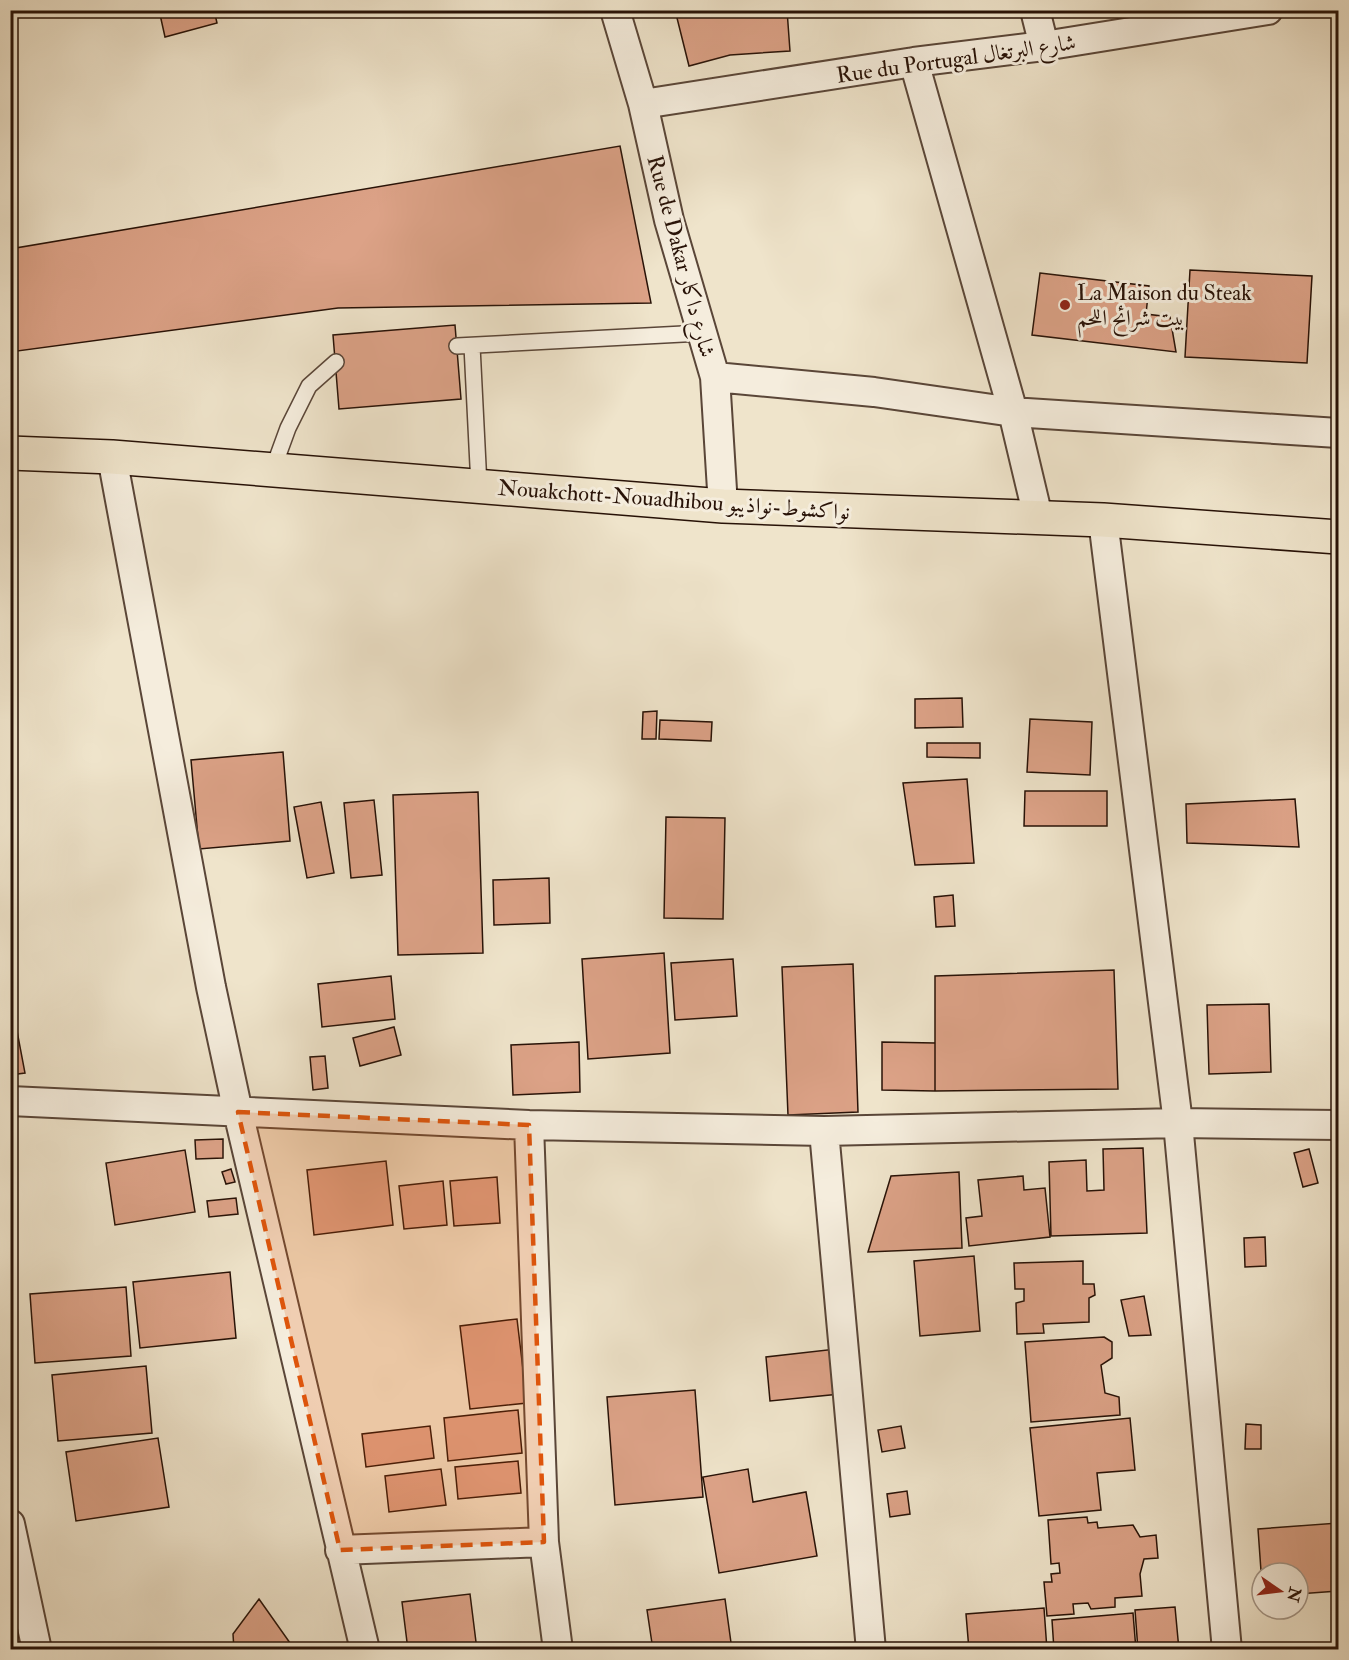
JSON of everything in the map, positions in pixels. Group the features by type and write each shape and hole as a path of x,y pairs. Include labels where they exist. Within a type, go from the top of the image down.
{"highway":[{"name":"Nouakchott-Nouadhibou نواكشوط-نواذيبو","path":"10,453 112,457 723,506 1103,520 1338,537"}],"street":[{"name":"Rue de Dakar شارع داكار","path":"615,10 643,104 669,220 715,378 723,506"},
{"path":"1035,10 1044,46"},
{"name":"Rue du Portugal شارع البرتغال","path":"643,104 914,62 1044,46 1268,10"},
{"path":"914,62 1013,412 1038,518"},
{"path":"715,378 874,392 1013,412 1338,434"},
{"path":"112,457 211,987 238,1112 365,1650"},
{"path":"1103,520 1179,1123 1227,1650"},
{"path":"10,1101 529,1125 824,1131 1179,1123 1338,1125"},
{"path":"529,1125 544,1542 558,1650"},
{"path":"824,1131 871,1650"},
{"path":"10,1524 37,1650"},
{"path":"340,1550 544,1542"}],"lane":[{"path":"479,486 464,346 702,333"},
{"path":"273,470 288,428 309,386 336,362"}],"highlighted area":[{"path":"238,1112 529,1125 544,1542 340,1550"}],"building":[{"path":"159,10 214,10 217,23 165,37"},
{"path":"675,10 787,10 790,51 730,55 689,66"},
{"path":"620,146 651,303 338,308 10,352 10,249"},
{"path":"1190,270 1312,276 1307,363 1185,357"},
{"path":"1040,273 1149,286 1146,314 1170,317 1176,352 1032,335"},
{"path":"455,325 461,399 339,409 333,335"},
{"path":"962,698 963,727 915,728 915,699"},
{"path":"657,711 656,739 642,739 643,712"},
{"path":"1030,719 1092,722 1090,775 1027,772"},
{"path":"660,720 712,722 711,741 659,739"},
{"path":"927,743 980,743 980,758 927,757"},
{"path":"283,752 290,841 199,849 191,760"},
{"path":"967,779 974,863 915,865 903,783"},
{"path":"1025,791 1107,791 1107,826 1024,826"},
{"path":"478,792 483,953 398,955 393,795"},
{"path":"1295,799 1299,847 1187,843 1186,804"},
{"path":"374,800 382,875 351,878 344,803"},
{"path":"321,802 334,873 307,878 294,807"},
{"path":"666,817 725,818 723,919 664,918"},
{"path":"549,878 550,923 494,925 493,880"},
{"path":"953,895 955,926 936,927 934,897"},
{"path":"664,953 670,1053 588,1059 582,959"},
{"path":"733,959 737,1016 675,1020 671,963"},
{"path":"853,964 858,1112 788,1115 782,967"},
{"path":"1114,970 1118,1089 935,1091 935,976"},
{"path":"391,976 395,1019 322,1027 318,984"},
{"path":"10,994 25,1073 10,1075"},
{"path":"1269,1004 1271,1072 1209,1074 1207,1005"},
{"path":"394,1027 401,1055 360,1066 353,1038"},
{"path":"579,1042 580,1092 513,1095 511,1045"},
{"path":"882,1042 935,1043 935,1091 882,1090"},
{"path":"325,1056 328,1088 313,1090 310,1057"},
{"path":"223,1139 223,1158 196,1159 195,1140"},
{"path":"1143,1148 1147,1233 1051,1236 1049,1162 1086,1160 1087,1191 1104,1190 1103,1149"},
{"path":"1309,1149 1318,1183 1303,1187 1294,1153"},
{"path":"185,1150 195,1212 115,1225 106,1163"},
{"path":"386,1161 393,1225 314,1235 307,1170"},
{"path":"231,1169 235,1182 226,1184 222,1172"},
{"path":"959,1172 962,1248 868,1252 891,1176"},
{"path":"1023,1176 1024,1190 1045,1188 1050,1237 969,1246 966,1218 982,1216 978,1180"},
{"path":"497,1177 500,1223 454,1226 450,1181"},
{"path":"443,1181 447,1225 404,1229 399,1186"},
{"path":"236,1198 238,1214 209,1217 207,1201"},
{"path":"1265,1237 1266,1266 1245,1267 1244,1238"},
{"path":"974,1256 980,1331 920,1336 914,1261"},
{"path":"1083,1261 1083,1284 1094,1284 1095,1295 1089,1298 1089,1322 1043,1324 1044,1333 1017,1334 1016,1303 1024,1301 1024,1289 1015,1289 1014,1263"},
{"path":"230,1272 236,1338 140,1348 133,1282"},
{"path":"126,1287 131,1356 35,1363 30,1294"},
{"path":"1144,1296 1151,1335 1129,1336 1121,1300"},
{"path":"517,1319 527,1403 470,1409 460,1326"},
{"path":"1104,1337 1112,1342 1112,1358 1101,1365 1105,1393 1119,1397 1120,1415 1031,1422 1025,1342"},
{"path":"836,1349 840,1394 770,1401 766,1357"},
{"path":"146,1366 152,1433 58,1441 52,1375"},
{"path":"695,1390 703,1497 615,1505 607,1397"},
{"path":"518,1410 522,1453 448,1461 444,1418"},
{"path":"1130,1418 1135,1470 1097,1473 1101,1510 1039,1516 1030,1428"},
{"path":"1246,1424 1261,1425 1261,1449 1245,1449"},
{"path":"430,1426 434,1458 366,1467 362,1434"},
{"path":"901,1426 905,1448 882,1452 878,1430"},
{"path":"158,1438 169,1507 76,1521 66,1452"},
{"path":"518,1461 521,1493 458,1499 455,1467"},
{"path":"441,1469 446,1505 389,1512 385,1476"},
{"path":"748,1469 753,1502 806,1492 817,1556 719,1573 703,1477"},
{"path":"907,1491 910,1514 890,1517 887,1494"},
{"path":"1087,1517 1088,1523 1097,1522 1098,1528 1133,1525 1140,1537 1156,1535 1158,1558 1144,1559 1140,1574 1142,1596 1115,1598 1115,1607 1091,1609 1088,1603 1073,1604 1074,1614 1047,1616 1044,1582 1052,1582 1051,1574 1060,1573 1059,1563 1051,1564 1048,1520"},
{"path":"1338,1523 1338,1591 1310,1593 1310,1561 1260,1561 1258,1529"},
{"path":"470,1594 477,1650 408,1650 402,1602"},
{"path":"259,1599 295,1650 234,1650 233,1634"},
{"path":"725,1599 732,1650 653,1650 647,1610"},
{"path":"1175,1607 1179,1650 1138,1650 1135,1610"},
{"path":"1044,1608 1047,1650 969,1650 966,1614"},
{"path":"1133,1613 1136,1650 1054,1650 1052,1620"},
{"path":"347,1643 348,1650 317,1650 316,1647"}],"place":[{"name":"La Maison du Steak بيت شرائح اللحم","path":"1065,305"}]}
